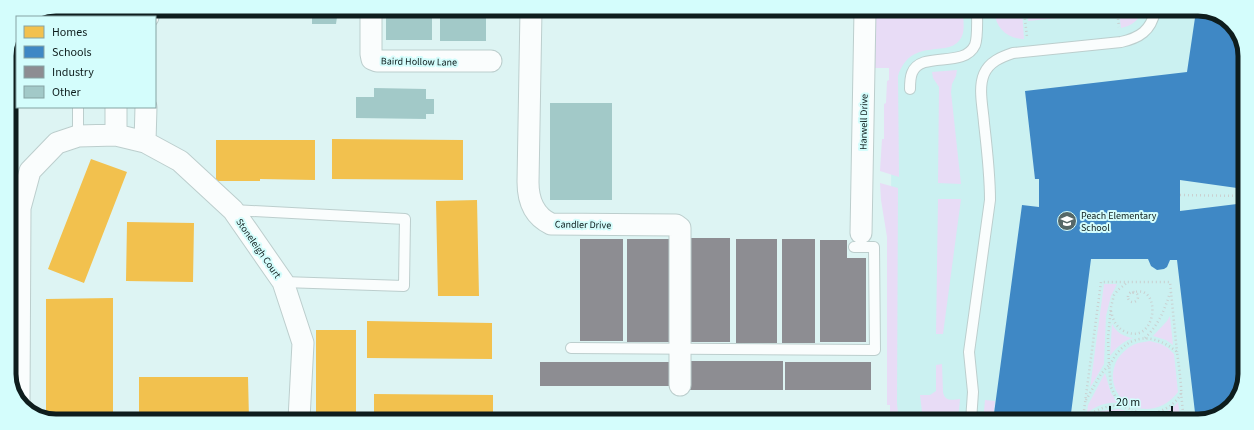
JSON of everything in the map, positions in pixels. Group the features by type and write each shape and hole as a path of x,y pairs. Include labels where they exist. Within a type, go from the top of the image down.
{"street":[{"name":"Baird Hollow Lane","path":"371,16 372,59 377,61 491,61"},
{"name":"Candler Drive","path":"531,16 528,182 530,203 536,213 544,221 551,224 676,225 680,228 680,385"},
{"name":"Harwell Drive","path":"858,240 865,16"},
{"path":"116,108 116,135"},
{"path":"145,142 146,108"},
{"name":"Stoneleigh Court","path":"19,390 20,208 30,171 57,143 78,136 116,135 145,142 180,161 233,210 283,282 303,343 299,414"}],"lane":[{"path":"910,89 912,73 920,64 962,56 972,49 975,45 977,16"},
{"path":"971,414 972,392 969,345 990,200 990,182 982,98 982,82 984,73 989,66 1000,57 1013,53 1132,40 1140,36 1148,28 1154,16"},
{"path":"78,108 78,136"},
{"path":"233,210 405,219 404,286 283,282"},
{"path":"571,348 875,350 874,247 858,240"}],"path":[{"path":"1024,16 1028,52"},
{"path":"1180,195 1238,196"},
{"path":"1084,414 1101,282 1170,282 1183,414"},
{"path":"1128,282 1114,295 1111,307 1108,338 1108,365 1111,387 1116,398 1126,407 1138,414"},
{"path":"1111,307 1113,320 1124,332 1131,334 1139,333 1145,330 1153,316 1152,302 1146,293 1138,290 1132,293"},
{"path":"1146,338 1154,330 1160,320 1171,290"},
{"path":"1085,402 1101,374 1112,362 1118,351 1128,343 1146,338 1159,340 1177,352"},
{"path":"1132,410 1144,413 1155,413 1170,406 1181,392"},
{"path":"1092,414 1100,408 1112,406 1126,407"}],"shaded area":[{"path":"875,16 963,16 963,33 957,43 949,47 922,51 912,56 904,63 898,76 899,177 880,171 882,139 884,139 884,104 886,103 889,68 874,68"},
{"name":"Peach Elementary School","path":"892,16 1198,16 1211,18 1224,26 1233,36 1238,53 1238,374 1236,387 1230,398 1216,410 1203,414 890,414"},
{"path":"1022,16 1024,39 1008,35 997,23 995,17"},
{"path":"1028,16 1078,16 1028,21"},
{"path":"1120,16 1140,16 1128,26 1121,28"},
{"path":"957,70 951,92 961,184 938,183 939,87 933,78 932,72"},
{"path":"880,183 898,188 897,404 898,414 890,414 890,405 887,405 887,237"},
{"path":"938,199 961,199 943,334 936,334"},
{"path":"1104,284 1117,284 1111,296 1106,316 1104,364 1090,388"},
{"path":"1170,316 1173,345 1166,340 1153,336"},
{"path":"1112,324 1121,334 1126,337 1133,338 1120,345 1110,356"},
{"path":"1150,341 1161,344 1174,354 1178,392 1166,403 1154,408 1141,409 1120,397 1114,386 1113,374 1117,360 1121,354 1138,343"},
{"path":"942,364 943,392 945,397 949,400 960,399 959,414 922,414 920,395 930,395 936,391 936,365"},
{"path":"1105,373 1111,393 1118,403 1101,405 1087,413 1088,405"},
{"path":"985,400 995,401 994,414 984,414"},
{"path":"1178,402 1180,414 1160,414 1164,413"},
{"path":"1119,409 1132,414 1097,414 1101,411"}],"building: Homes":[{"path":"332,139 463,140 463,180 332,179"},
{"path":"216,140 315,140 315,180 260,179 260,181 216,181"},
{"path":"91,159 127,172 84,283 48,269"},
{"path":"477,200 479,296 438,296 436,201"},
{"path":"127,222 194,223 193,282 126,281"},
{"path":"113,298 113,414 46,413 46,299"},
{"path":"367,321 492,323 492,359 367,358"},
{"path":"316,330 356,330 356,414 316,414"},
{"path":"139,377 248,377 249,414 139,414"},
{"path":"374,394 493,395 493,414 374,414"}],"building: Schools":[{"path":"1195,16 1216,20 1233,36 1238,53 1237,188 1180,180 1180,211 1237,204 1238,374 1236,387 1233,394 1216,410 1203,414 1195,414 1177,260 1170,260 1167,267 1157,270 1151,266 1148,259 1091,259 1071,414 994,414 1022,205 1039,207 1039,179 1035,179 1025,91 1187,72"}],"building: Industry":[{"path":"688,238 730,238 730,342 688,342"},
{"path":"580,239 623,239 623,341 580,341"},
{"path":"627,239 669,239 669,342 627,342"},
{"path":"736,239 777,239 777,343 736,343"},
{"path":"782,239 815,239 815,343 782,343"},
{"path":"820,240 847,240 847,258 866,258 866,342 820,342"},
{"path":"687,361 783,361 783,390 687,390"},
{"path":"540,362 669,362 669,386 540,386"},
{"path":"785,362 871,362 871,390 785,390"}],"building: Other":[{"path":"312,16 337,16 336,24 312,24"},
{"path":"386,16 432,16 432,40 386,40"},
{"path":"440,16 486,16 486,41 440,41"},
{"path":"374,88 426,89 426,99 434,99 434,114 426,114 426,119 356,118 356,97 374,97"},
{"path":"550,103 612,103 612,200 550,200"}],"place":[{"name":"Peach Elementary School","path":"1067,221"}]}
